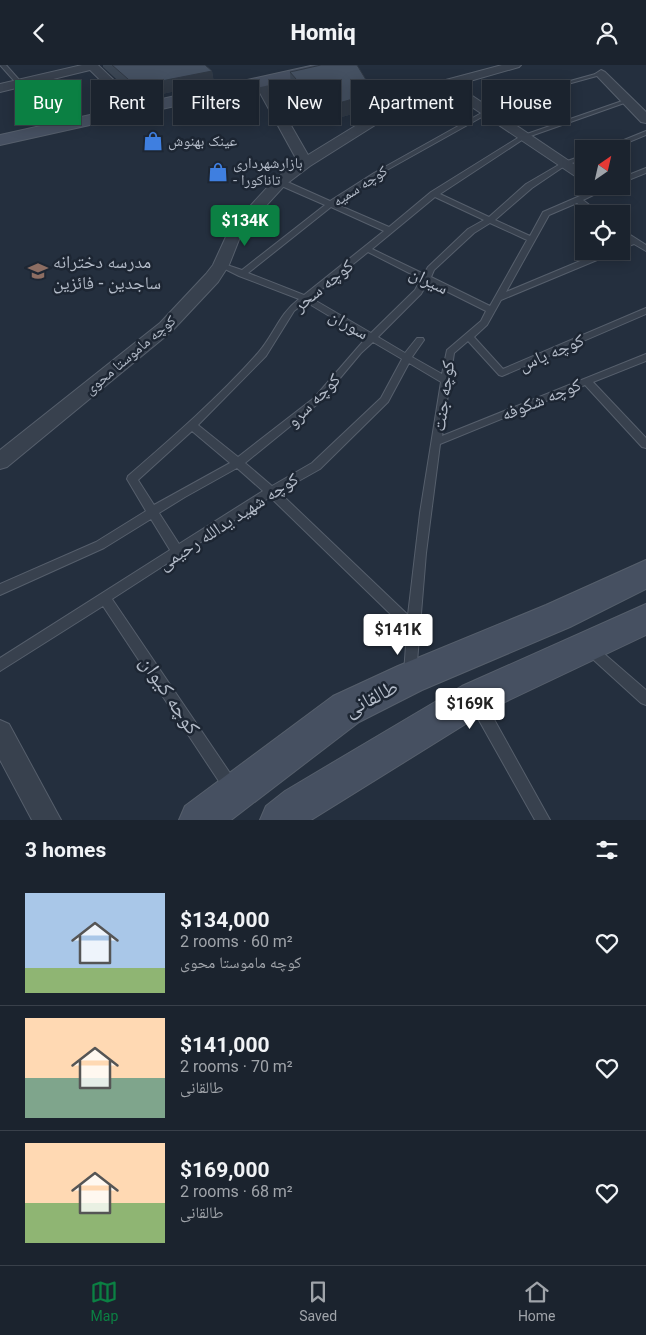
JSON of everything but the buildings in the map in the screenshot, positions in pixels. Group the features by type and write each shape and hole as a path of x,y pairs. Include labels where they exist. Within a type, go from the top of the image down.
{"main road":[{"path":"163,104 337,65"},
{"path":"0,140 91,120"},
{"name":"طالقانی","path":"199,820 346,709 410,679 558,616 646,574"},
{"path":"280,820 299,805 475,698 646,619"}],"street":[{"path":"31,80 92,65 107,80"},
{"name":"کوچه ماموستا محوی","path":"461,80 515,65"},
{"path":"601,74 636,106 646,119"},
{"path":"260,82 305,163"},
{"path":"0,88 15,84"},
{"name":"کوچه ماموستا محوی","path":"0,461 166,327 221,265 235,231 280,181 366,125"},
{"path":"505,125 575,172"},
{"path":"0,733 47,820"}],"lane":[{"path":"3,65 16,80"},
{"name":"کوچه سمیه","path":"570,83 601,74"},
{"name":"کوچه سحر","path":"178,553 132,479 192,425 263,354 291,309 434,194 523,137 636,106"},
{"name":"کوچه سمیه","path":"242,274 329,205 376,174 482,111"},
{"path":"628,140 646,133"},
{"name":"کوچه سرو","path":"0,590 100,545 152,512 238,463 317,400 372,337 418,292 432,269 471,231 489,220 529,186 564,164 575,160"},
{"path":"630,177 646,170"},
{"path":"280,181 389,231"},
{"path":"434,194 531,239"},
{"name":"کوچه جنت","path":"410,679 412,627 436,442 450,352 484,323 546,214 587,195"},
{"path":"578,200 585,205"},
{"path":"630,238 646,249"},
{"path":"630,243 634,241"},
{"name":"سیران","path":"367,249 491,310"},
{"path":"498,298 589,260"},
{"name":"سوران","path":"221,265 305,298 446,380"},
{"name":"کوچه یاس","path":"468,336 502,373 646,311"},
{"name":"کوچه شهید یدالله رحیمی","path":"0,665 178,553 271,491 316,466 386,400 407,357 420,340"},
{"name":"کوچه شکوفه","path":"436,442 646,357"},
{"path":"586,381 646,444"},
{"path":"192,425 271,491 412,627"},
{"name":"کوچه کیوان","path":"105,599 235,792"},
{"path":"587,646 646,699"},
{"path":"475,698 538,818"}],"place":[{"name":"عینک بهنوش","path":"153,141"},
{"name":"بازارشهرداری - تاناکورا","path":"218,172"},
{"name":"مدرسه دخترانه ساجدین - فائزین","path":"38,271"}]}
